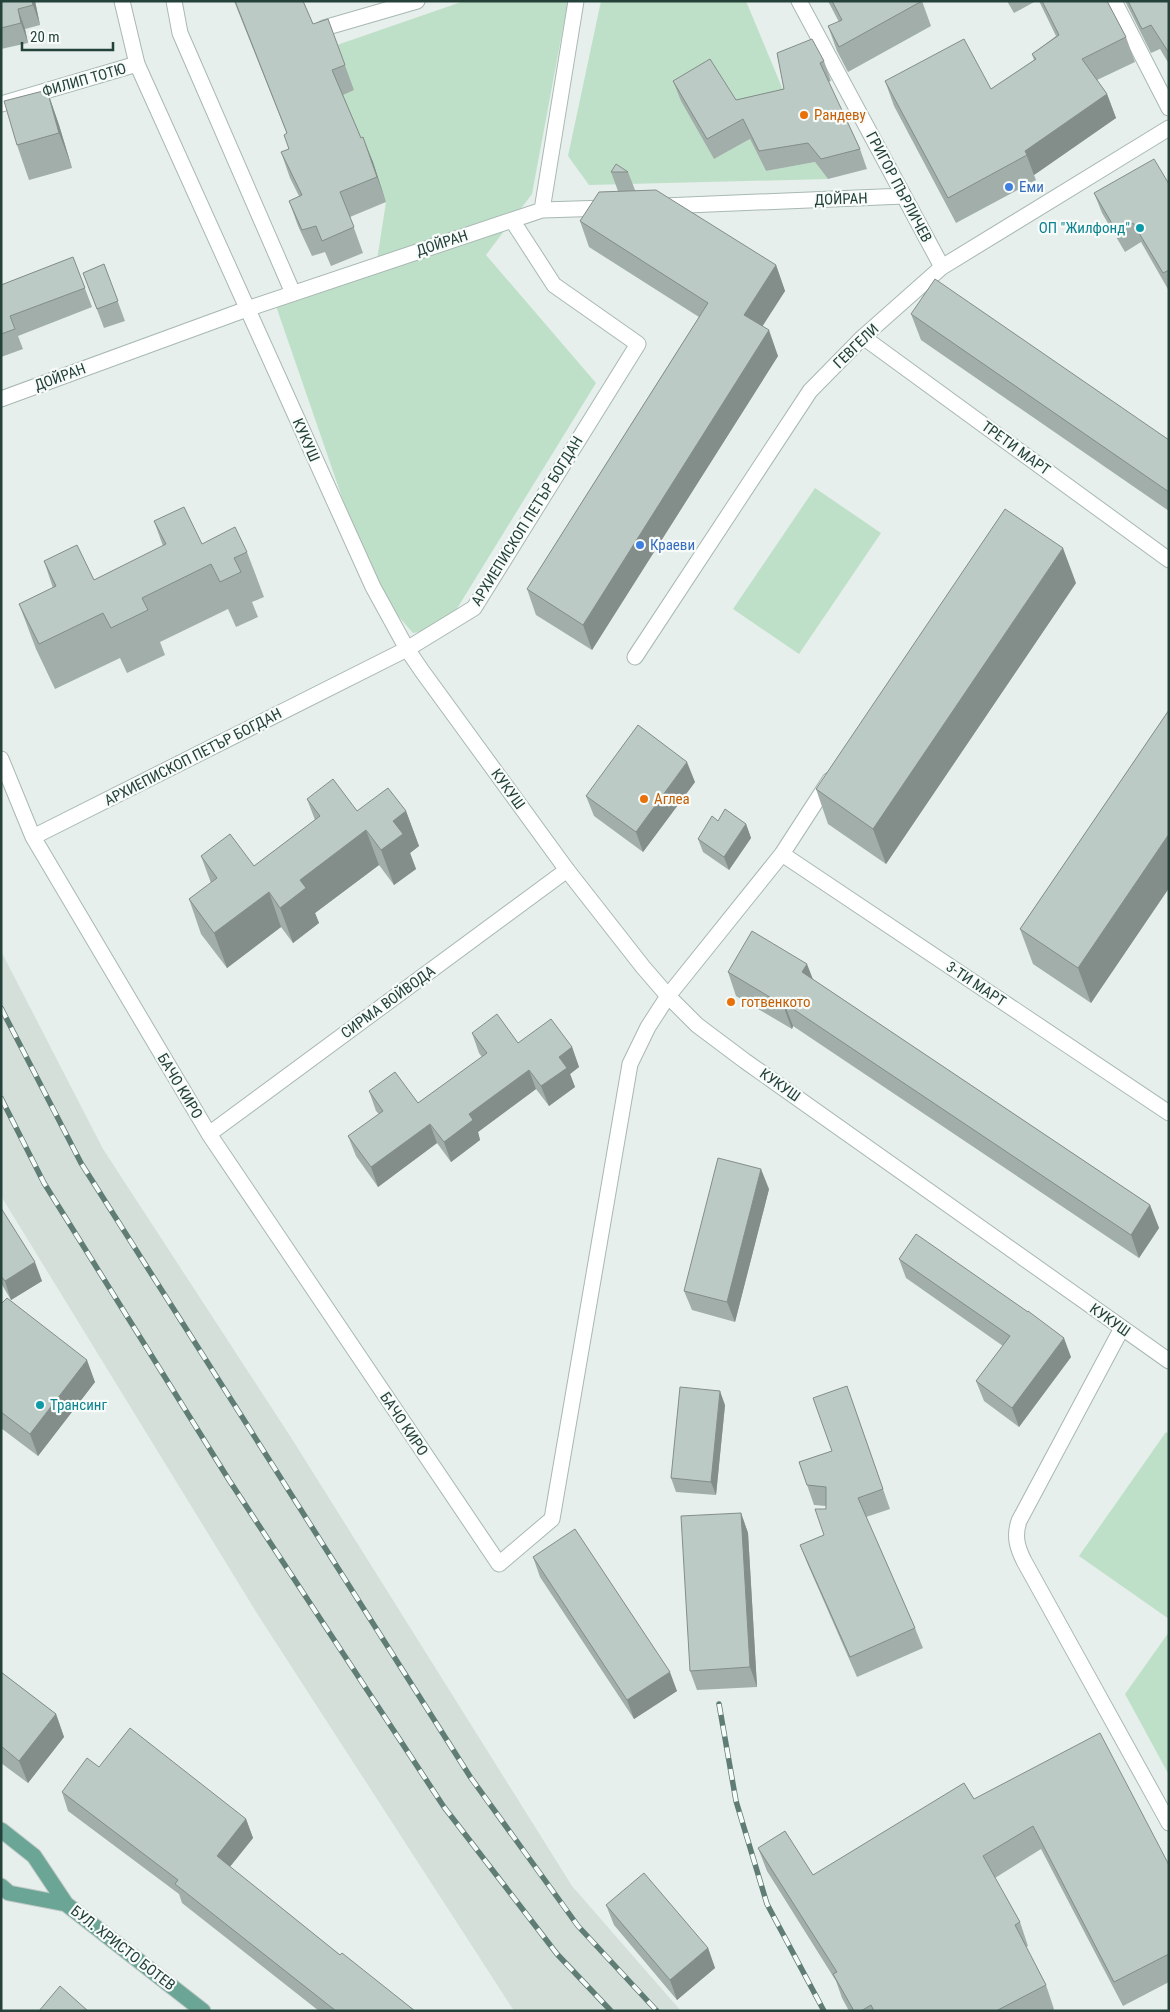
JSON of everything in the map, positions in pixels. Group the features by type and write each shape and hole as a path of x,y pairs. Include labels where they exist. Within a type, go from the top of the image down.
{"main road":[{"name":"БУЛ. ХРИСТО БОТЕВ","path":"1,1830 34,1856 66,1904 203,2011"},
{"name":"БУЛ. ХРИСТО БОТЕВ","path":"1,1886 9,1892 66,1904"}],"street":[{"name":"КУКУШ","path":"122,1 137,64 373,587 407,649 567,870 668,996 697,1025 1169,1361"},
{"path":"174,1 180,33 293,293"},
{"path":"324,28 417,1"},
{"path":"542,210 576,1"},
{"name":"ГРИГОР ПЪРЛИЧЕВ","path":"799,1 942,267"},
{"path":"1114,1 1169,108"},
{"name":"ФИЛИП ТОТЮ","path":"1,104 137,64"},
{"name":"ГЕВГЕЛИ","path":"635,657 810,391 864,337 942,267 1169,128"},
{"name":"ДОЙРАН","path":"650,207 904,196"},
{"name":"ДОЙРАН","path":"1,399 247,309 542,210 622,208"},
{"name":"АРХИЕПИСКОП ПЕТЪР БОГДАН","path":"33,837 407,649 474,608 638,344 554,285 512,220"},
{"name":"ТРЕТИ МАРТ","path":"864,337 1169,560"},
{"name":"БАЧО КИРО","path":"1,759 33,837 209,1134 499,1564 552,1519 630,1064 648,1027 668,996"},
{"path":"668,996 782,854 836,772"},
{"name":"3-ТИ МАРТ","path":"782,854 1169,1113"},
{"name":"СИРМА ВОЙВОДА","path":"209,1134 567,870"},
{"path":"1122,1328 1019,1521 1016,1530 1016,1542 1024,1561 1169,1823"}],"shaded area":[{"path":"1,951 103,1149 292,1439 572,1886 681,2011 514,2011 258,1615 1,1196"}],"green space":[{"path":"464,1 568,1 532,194 486,255 596,383 445,628 413,633 373,587 276,306 375,273 386,202 372,163 342,95 337,45"},
{"path":"601,1 746,1 791,109 714,159 750,139 766,171 815,162 828,179 589,185 568,156"},
{"path":"815,488 881,533 799,654 733,609"},
{"path":"1166,1432 1169,1434 1169,1619 1079,1556"},
{"path":"1169,1632 1169,1775 1125,1694"}],"building":[{"path":"1,1 32,1 33,5 18,9 21,23 1,28"},
{"path":"235,1 303,1 313,24 328,19 345,65 332,70 361,138 363,137 377,177 340,192 354,227 322,241 316,226 302,230 289,201 302,195 281,152 289,149 284,135 287,133"},
{"path":"832,1 922,1 839,47 828,26 842,20"},
{"path":"1042,1 1107,1 1126,37 1082,59 1107,94 1025,151 1027,155 948,198 885,81 964,39 991,89 1036,59 1032,54 1059,35"},
{"path":"1128,1 1169,1 1169,53 1151,25 1142,29"},
{"name":"Рандеву","path":"812,39 824,61 820,63 860,149 821,159 808,143 759,151 743,119 707,139 673,81 710,59 736,100 784,89 777,53"},
{"path":"47,90 59,133 17,145 4,101"},
{"name":"ОП \"Жилфонд\"","path":"1154,159 1169,184 1169,270 1163,273 1133,223 1117,232 1094,193"},
{"path":"616,164 628,172 611,172"},
{"path":"656,190 776,265 744,315 769,330 583,625 527,589 708,303 580,221 599,192"},
{"path":"73,257 85,288 10,316 15,329 1,334 1,285"},
{"path":"104,264 118,301 97,309 83,273"},
{"path":"935,279 1169,440 1169,492 911,314"},
{"path":"184,507 202,544 235,527 247,552 234,558 241,572 220,582 211,564 142,598 148,610 111,628 103,613 39,644 19,604 56,586 44,561 77,545 94,580 166,544 154,521"},
{"path":"1005,509 1063,548 873,829 816,789"},
{"path":"1169,710 1169,834 1078,968 1020,929"},
{"name":"Аглеа","path":"638,725 687,762 636,832 586,796"},
{"path":"333,779 357,811 388,788 406,811 393,821 403,834 381,850 366,830 300,880 306,888 280,908 269,892 214,933 189,899 217,878 201,856 230,834 254,866 320,816 307,799"},
{"path":"725,809 746,824 724,857 698,839 712,816 718,821"},
{"path":"752,931 807,964 802,972 1150,1205 1131,1235 784,1003 783,1005 728,972"},
{"path":"497,1014 518,1043 551,1019 572,1047 559,1057 567,1068 541,1086 529,1070 469,1114 473,1120 444,1142 430,1124 371,1167 348,1136 383,1111 369,1091 395,1072 418,1103 487,1053 472,1033"},
{"path":"718,1158 761,1169 727,1302 684,1291"},
{"path":"1,1208 35,1262 5,1281 1,1276"},
{"path":"916,1234 1064,1338 1012,1408 976,1381 1010,1336 899,1259"},
{"name":"Трансинг","path":"7,1298 87,1360 30,1434 1,1412 1,1304"},
{"path":"847,1386 883,1489 858,1498 915,1628 850,1657 800,1545 824,1535 815,1509 826,1509 826,1487 807,1485 799,1462 832,1451 813,1398"},
{"path":"680,1387 720,1391 711,1482 671,1478"},
{"path":"741,1513 750,1667 690,1671 681,1516"},
{"path":"575,1529 670,1672 627,1700 533,1557"},
{"path":"1,1672 56,1714 19,1761 1,1746"},
{"path":"130,1728 246,1819 217,1856 340,1955 342,1953 415,2011 336,2011 175,1884 178,1880 62,1792 87,1758 99,1767"},
{"path":"1100,1733 1169,1865 1169,1954 1114,1982 1033,1826 983,1856 1020,1922 1015,1925 1046,1985 996,2011 874,2011 871,2005 861,2011 854,2011 833,1974 837,1972 758,1848 785,1831 813,1875 964,1783 974,1799"},
{"path":"644,1873 708,1948 670,1980 606,1905"},
{"path":"60,1986 88,2011 39,2011"}],"railway":[{"path":"1,1008 81,1163 471,1778 578,1926 657,2011"},
{"path":"1,1098 44,1183 229,1480 444,1807 557,1954 611,2011"},
{"path":"719,1704 736,1801 767,1904 824,2011"}],"place":[{"name":"Рандеву","path":"804,115"},
{"name":"Еми","path":"1009,187"},
{"name":"ОП \"Жилфонд\"","path":"1140,228"},
{"name":"Краеви","path":"640,545"},
{"name":"Аглеа","path":"644,799"},
{"name":"готвенкото","path":"731,1002"},
{"name":"Трансинг","path":"40,1405"}]}
